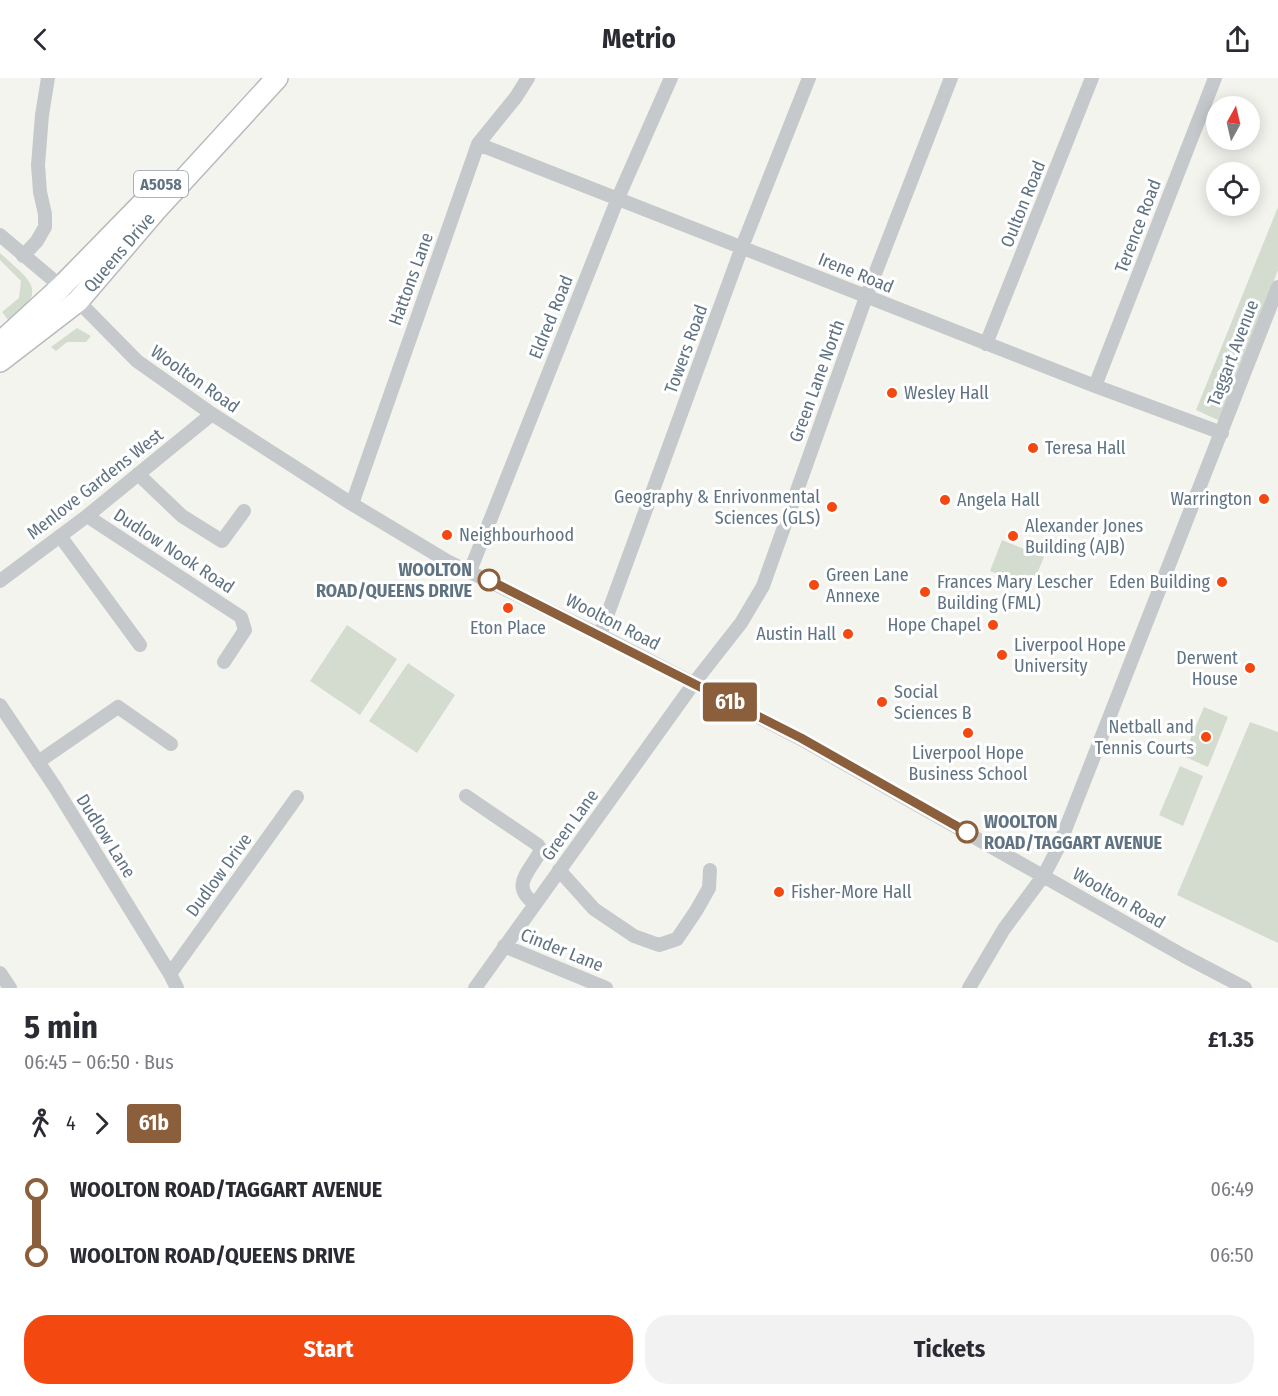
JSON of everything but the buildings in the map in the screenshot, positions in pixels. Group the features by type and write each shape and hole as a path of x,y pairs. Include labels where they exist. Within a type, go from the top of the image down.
{"highway":[{"name":"Queens Drive","path":"0,343 61,287 144,203 259,78"},
{"name":"Queens Drive","path":"0,361 78,301 155,211 277,78"}],"street":[{"path":"23,256 37,241 45,227 38,165 48,78"},
{"name":"Hattons Lane","path":"352,504 478,144 516,97 528,78"},
{"name":"Eldred Road","path":"470,571 618,198 671,78"},
{"name":"Towers Road","path":"600,635 742,247 809,78"},
{"name":"Green Lane North","path":"694,683 741,623 763,586 866,297 951,78"},
{"name":"Oulton Road","path":"986,344 1092,78"},
{"name":"Terence Road","path":"1095,386 1215,78"},
{"name":"Irene Road","path":"478,144 986,344 1222,433"},
{"name":"Woolton Road","path":"0,235 78,301 137,361 212,414 352,504 447,561 600,635 801,738 1245,988"},
{"name":"Taggart Avenue","path":"969,988 1004,929 1044,875 1058,848 1278,286"},
{"name":"Menlove Gardens West","path":"0,580 87,516 212,414"},
{"path":"138,474 182,516 222,541 244,511"},
{"name":"Dudlow Nook Road","path":"87,516 241,617 245,630 224,662"},
{"path":"60,536 140,645"},
{"name":"Green Lane","path":"475,988 694,683"},
{"name":"Dudlow Lane","path":"0,705 38,762 177,988"},
{"path":"38,762 118,707 171,744"},
{"path":"466,796 538,845 541,850 523,880 521,889 525,897 535,904"},
{"name":"Dudlow Drive","path":"170,974 297,797"},
{"path":"559,870 594,909 634,936 659,945 677,939 709,888 710,870"},
{"name":"Cinder Lane","path":"504,946 606,988"},
{"path":"0,973 10,988"}],"shaded area":[{"path":"1278,207 1278,270 1220,421 1196,410"},
{"path":"0,253 27,278 31,285 32,293 29,301 9,321 2,312 19,298 21,281 0,260"},
{"path":"77,328 91,336 86,342 67,342 56,351 51,347"},
{"path":"1002,540 1044,557 1031,588 990,571"},
{"path":"347,625 397,659 360,715 310,681"},
{"path":"408,663 455,695 417,753 369,721"},
{"name":"Netball and Tennis Courts","path":"1204,707 1228,717 1208,767 1183,756"},
{"path":"1250,722 1278,732 1278,943 1177,895"},
{"path":"1180,766 1203,776 1183,826 1159,815"}],"bus line":[{"name":"61b","path":"489,580 801,738 967,832"}],"place":[{"name":"Wesley Hall","path":"892,393"},
{"name":"Teresa Hall","path":"1033,448"},
{"name":"Warrington","path":"1264,499"},
{"name":"Angela Hall","path":"945,500"},
{"name":"Geography & Enrivonmental Sciences (GLS)","path":"832,507"},
{"name":"Neighbourhood","path":"447,535"},
{"name":"Alexander Jones Building (AJB)","path":"1013,536"},
{"name":"WOOLTON ROAD/QUEENS DRIVE","path":"489,580"},
{"name":"Eden Building","path":"1222,582"},
{"name":"Green Lane Annexe","path":"814,585"},
{"name":"Frances Mary Lescher Building (FML)","path":"925,592"},
{"name":"Eton Place","path":"508,608"},
{"name":"Hope Chapel","path":"993,625"},
{"name":"Austin Hall","path":"848,634"},
{"name":"Liverpool Hope University","path":"1002,655"},
{"name":"Derwent House","path":"1250,668"},
{"name":"Social Sciences B","path":"882,702"},
{"name":"Liverpool Hope Business School","path":"968,733"},
{"name":"Netball and Tennis Courts","path":"1206,737"},
{"name":"WOOLTON ROAD/TAGGART AVENUE","path":"967,832"},
{"name":"Fisher-More Hall","path":"779,892"}]}
